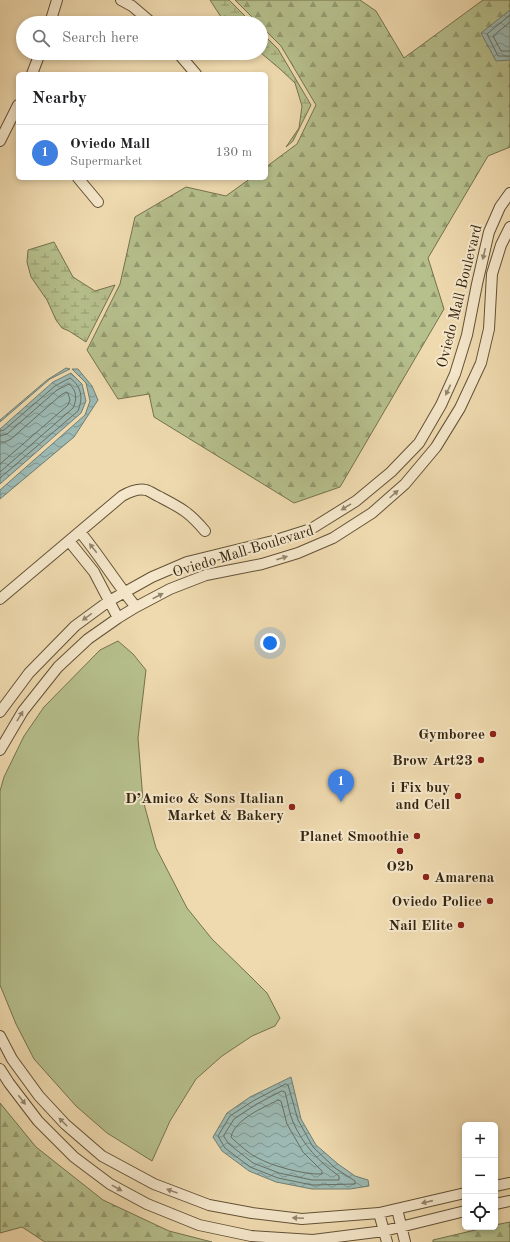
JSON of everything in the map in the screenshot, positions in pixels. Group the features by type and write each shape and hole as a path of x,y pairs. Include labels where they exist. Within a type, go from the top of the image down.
{"street":[{"path":"52,16 57,0"},
{"path":"121,0 132,6 144,16"},
{"path":"33,72 37,60"},
{"path":"184,60 194,72"},
{"path":"0,141 14,124"},
{"path":"80,180 98,202"},
{"name":"Oviedo Mall Boulevard","path":"0,712 29,673 65,636 109,601 152,577 187,562 274,541 311,529 356,500 391,472 419,442 441,405 456,374 467,335 489,232 500,207 510,193"},
{"name":"Oviedo Mall Boulevard","path":"0,750 23,710 58,667 88,639 118,618 170,589 206,576 262,564 298,553 333,538 372,513 405,484 436,447 460,408 480,363 489,329 492,274 501,245 510,227"},
{"path":"0,599 122,496 129,492 146,490 184,510 194,518 204,531"},
{"path":"80,532 136,607"},
{"path":"69,541 94,572 118,618"},
{"path":"94,572 106,565"},
{"path":"0,1036 12,1059 39,1096 65,1124 102,1156 154,1184 209,1205 252,1213 302,1218 379,1213 462,1194"},
{"path":"0,1068 9,1083 38,1121 74,1156 110,1184 147,1204 199,1225 251,1236 313,1240 384,1231 462,1212"},
{"path":"498,1185 510,1183"},
{"path":"498,1203 510,1201"},
{"path":"397,1209 405,1242"},
{"path":"379,1213 387,1242"}],"green space":[{"path":"210,0 229,0 245,16 220,16"},
{"path":"235,0 360,0 376,11 404,58 483,0 510,0 510,147 488,156 428,258 444,309 340,487 294,503 154,417 149,394 118,399 87,350 120,284 135,217 186,187 226,196 248,180 268,180 268,166 297,144 316,105 281,46 268,33 268,16 251,16"},
{"path":"268,39 278,49 311,105 293,141 286,147 299,128 302,106 295,83 268,59"},
{"path":"54,242 73,277 95,291 115,285 86,342 62,328 56,320 47,300 31,277 27,262 28,250"},
{"path":"118,641 133,654 146,670 138,738 143,800 156,848 187,908 212,939 267,993 280,1018 275,1026 252,1036 222,1056 196,1079 170,1121 152,1161 107,1133 76,1106 34,1059 16,1024 0,985 0,791 4,777 24,736 44,707 100,650"},
{"path":"0,1103 36,1147 103,1200 169,1231 212,1242 45,1242 22,1227 0,1233"},
{"path":"510,1222 510,1242 433,1242 433,1240 475,1230 498,1230 498,1224"}],"water":[{"path":"510,10 510,60 496,61 481,33"},
{"path":"66,368 70,369 50,379 0,422 0,420 47,380"},
{"path":"72,369 78,369 92,386 98,400 74,437 0,499 0,490 85,415 90,401 86,383"},
{"path":"71,373 82,384 86,401 81,413 0,484 0,429 53,382"},
{"path":"291,1077 301,1119 316,1145 355,1176 368,1180 369,1186 350,1189 312,1189 276,1182 249,1171 222,1151 213,1137 227,1113 250,1097"}],"place":[{"name":"Gymboree","path":"493,734"},
{"name":"Brow Art23","path":"481,760"},
{"name":"i Fix buy and Cell","path":"458,796"},
{"name":"Oviedo Mall","path":"341,802"},
{"name":"D’Amico & Sons Italian Market & Bakery","path":"292,807"},
{"name":"Planet Smoothie","path":"417,836"},
{"name":"O2b","path":"400,851"},
{"name":"Amarena","path":"426,877"},
{"name":"Oviedo Police","path":"490,901"},
{"name":"Nail Elite","path":"461,925"}]}
